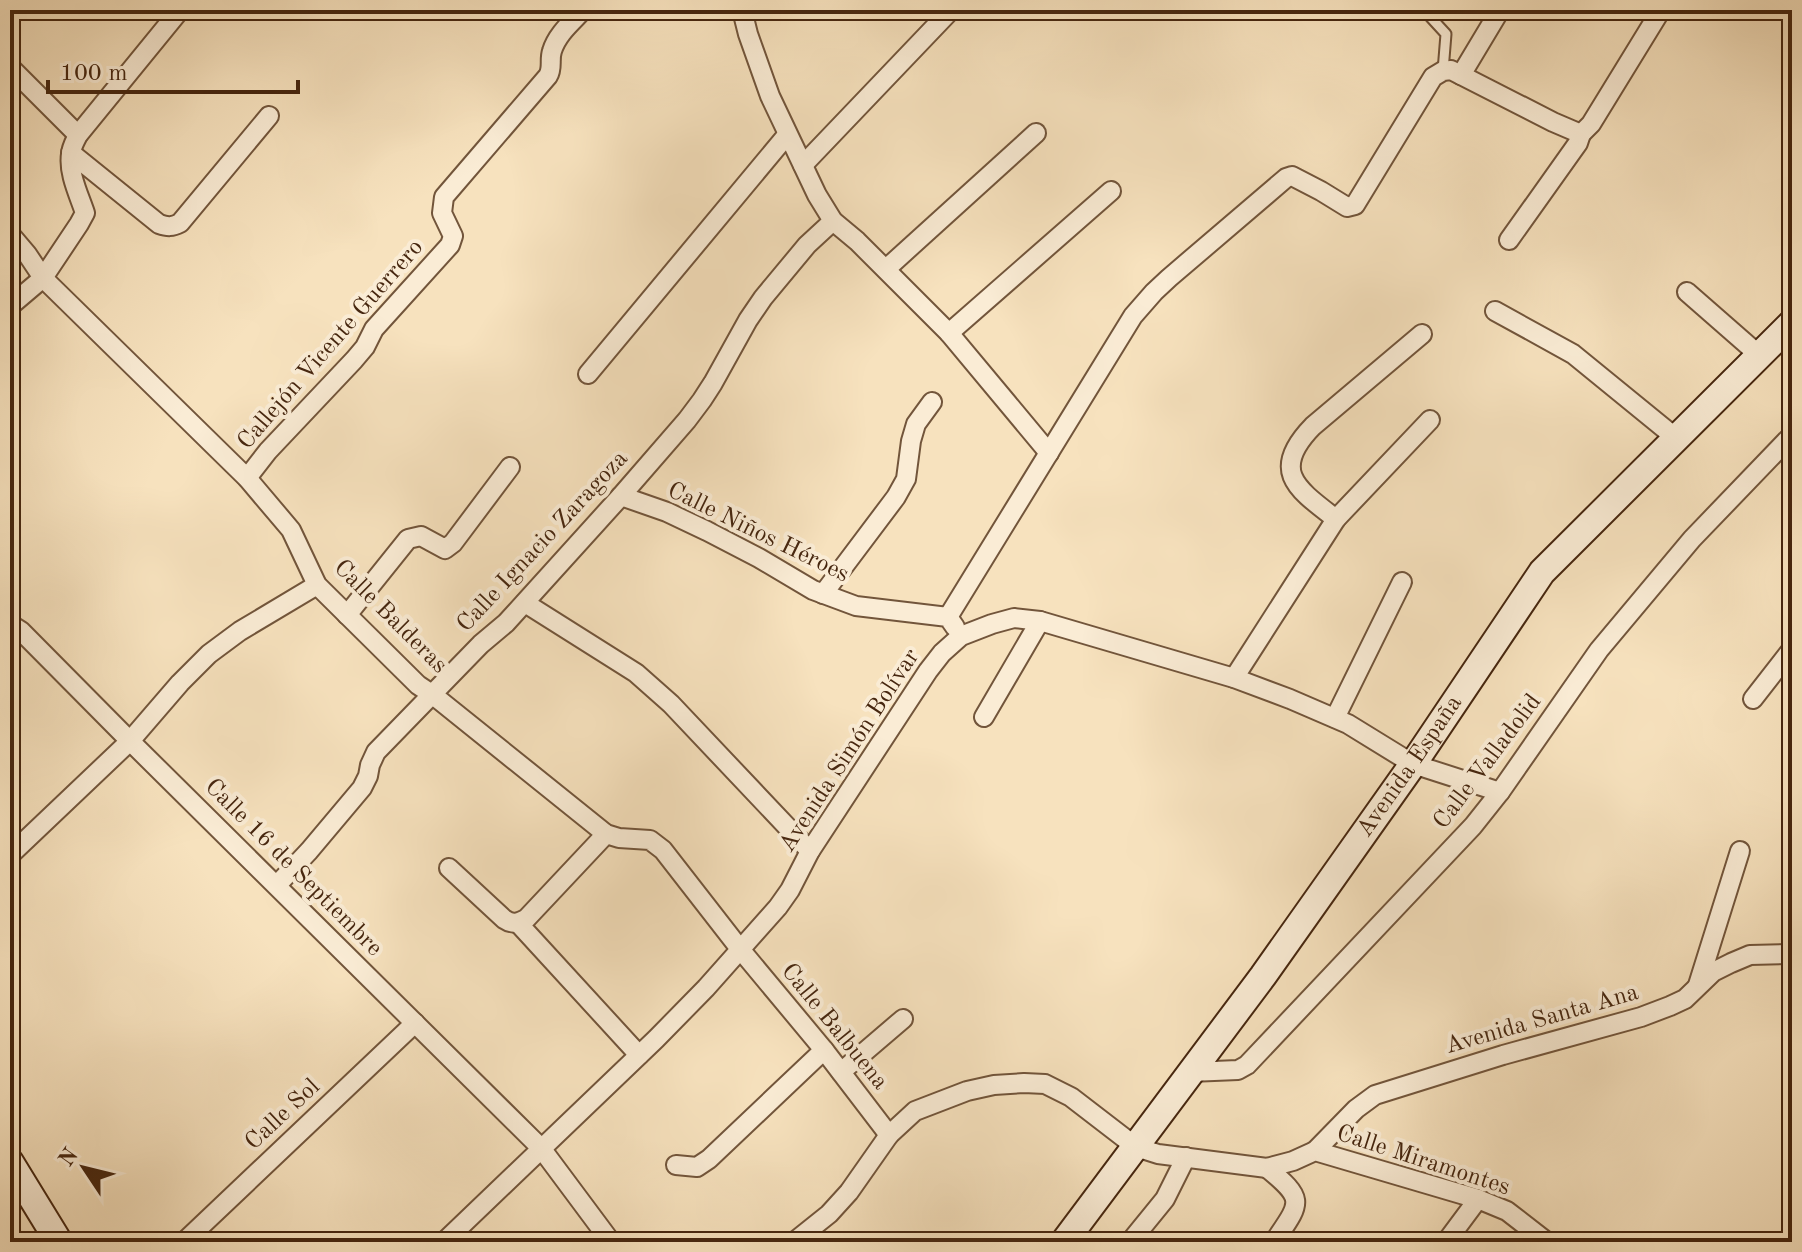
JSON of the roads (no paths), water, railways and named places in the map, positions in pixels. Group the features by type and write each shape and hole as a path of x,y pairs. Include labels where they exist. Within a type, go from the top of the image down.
{"street":[{"path":"10,306 43,278 85,213 75,184 71,153 78,135 180,10"},
{"name":"Callejón Vicente Guerrero","path":"247,478 268,451 354,360 374,329 450,245 453,236 442,213 444,197 548,76 550,58 559,35 583,10"},
{"path":"742,10 765,84 787,135 833,221 949,333 1049,453"},
{"path":"803,165 951,10"},
{"path":"1452,73 1500,10"},
{"path":"1509,240 1591,124 1661,10"},
{"path":"10,67 78,135"},
{"path":"961,636 948,617 1133,316 1154,292 1286,178 1292,176 1302,180 1347,207 1355,205 1433,77 1452,73 1581,134"},
{"path":"71,153 159,224 174,226 180,223 269,116"},
{"path":"886,269 1036,133"},
{"path":"588,374 787,135"},
{"path":"949,333 1111,191"},
{"name":"Calle Ignacio Zaragoza","path":"277,885 362,788 376,752 525,603 687,420 763,298 807,245 833,221"},
{"name":"Calle Balderas","path":"10,234 43,278 247,478 291,530 317,585 418,685 606,834"},
{"path":"1687,292 1759,355"},
{"path":"1495,311 1573,354 1676,438"},
{"name":"Avenida España","path":"1064,1242 1263,976 1413,764 1542,572 1792,323"},
{"path":"1336,519 1303,494 1293,480 1289,463 1299,440 1422,334"},
{"path":"823,594 896,497 906,479 916,424 932,402"},
{"path":"1234,678 1336,519 1430,420"},
{"name":"Calle Valladolid","path":"1190,1072 1238,1070 1247,1065 1473,826 1599,650 1692,539 1792,435"},
{"path":"347,615 408,539 421,536 445,549 453,543 510,467"},
{"name":"Calle Niños Héroes","path":"621,496 667,512 707,531 823,594 856,606 948,617"},
{"path":"1335,718 1402,582"},
{"path":"10,855 130,741 209,654 240,631 317,585"},
{"path":"525,603 636,673 671,704 810,851"},
{"name":"Avenida Simón Bolívar","path":"444,1242 706,988 778,907 810,851 928,671 961,636 1014,618 1040,621 1234,678 1335,718 1413,764 1500,792"},
{"path":"984,717 1040,621"},
{"name":"Calle 16 de Septiembre","path":"10,624 21,631 541,1148 611,1242"},
{"path":"1753,699 1792,649"},
{"path":"449,868 504,919 518,923 527,918 606,834 650,840 663,850 740,949"},
{"path":"1697,987 1740,851"},
{"path":"518,923 639,1055"},
{"name":"Calle Balbuena","path":"740,949 824,1050 889,1135"},
{"name":"Avenida Santa Ana","path":"1315,1151 1356,1109 1375,1095 1641,1017 1685,999 1713,972 1750,955 1792,954"},
{"path":"841,1072 903,1019"},
{"name":"Calle Sol","path":"184,1242 415,1023"},
{"path":"676,1165 697,1167 709,1159 824,1050"},
{"path":"794,1242 829,1214 849,1192 889,1135 915,1111 967,1091 994,1085 1045,1084 1071,1097 1136,1147"},
{"name":"Calle Miramontes","path":"1136,1147 1158,1154 1267,1168 1315,1151 1478,1199 1507,1211 1547,1242"},
{"path":"1130,1242 1165,1199 1186,1157"},
{"path":"10,1162 59,1242"},
{"path":"1267,1168 1291,1187 1296,1206 1274,1242"},
{"path":"1446,1242 1478,1199"}],"lane":[{"path":"1424,10 1446,34 1452,73"}]}
